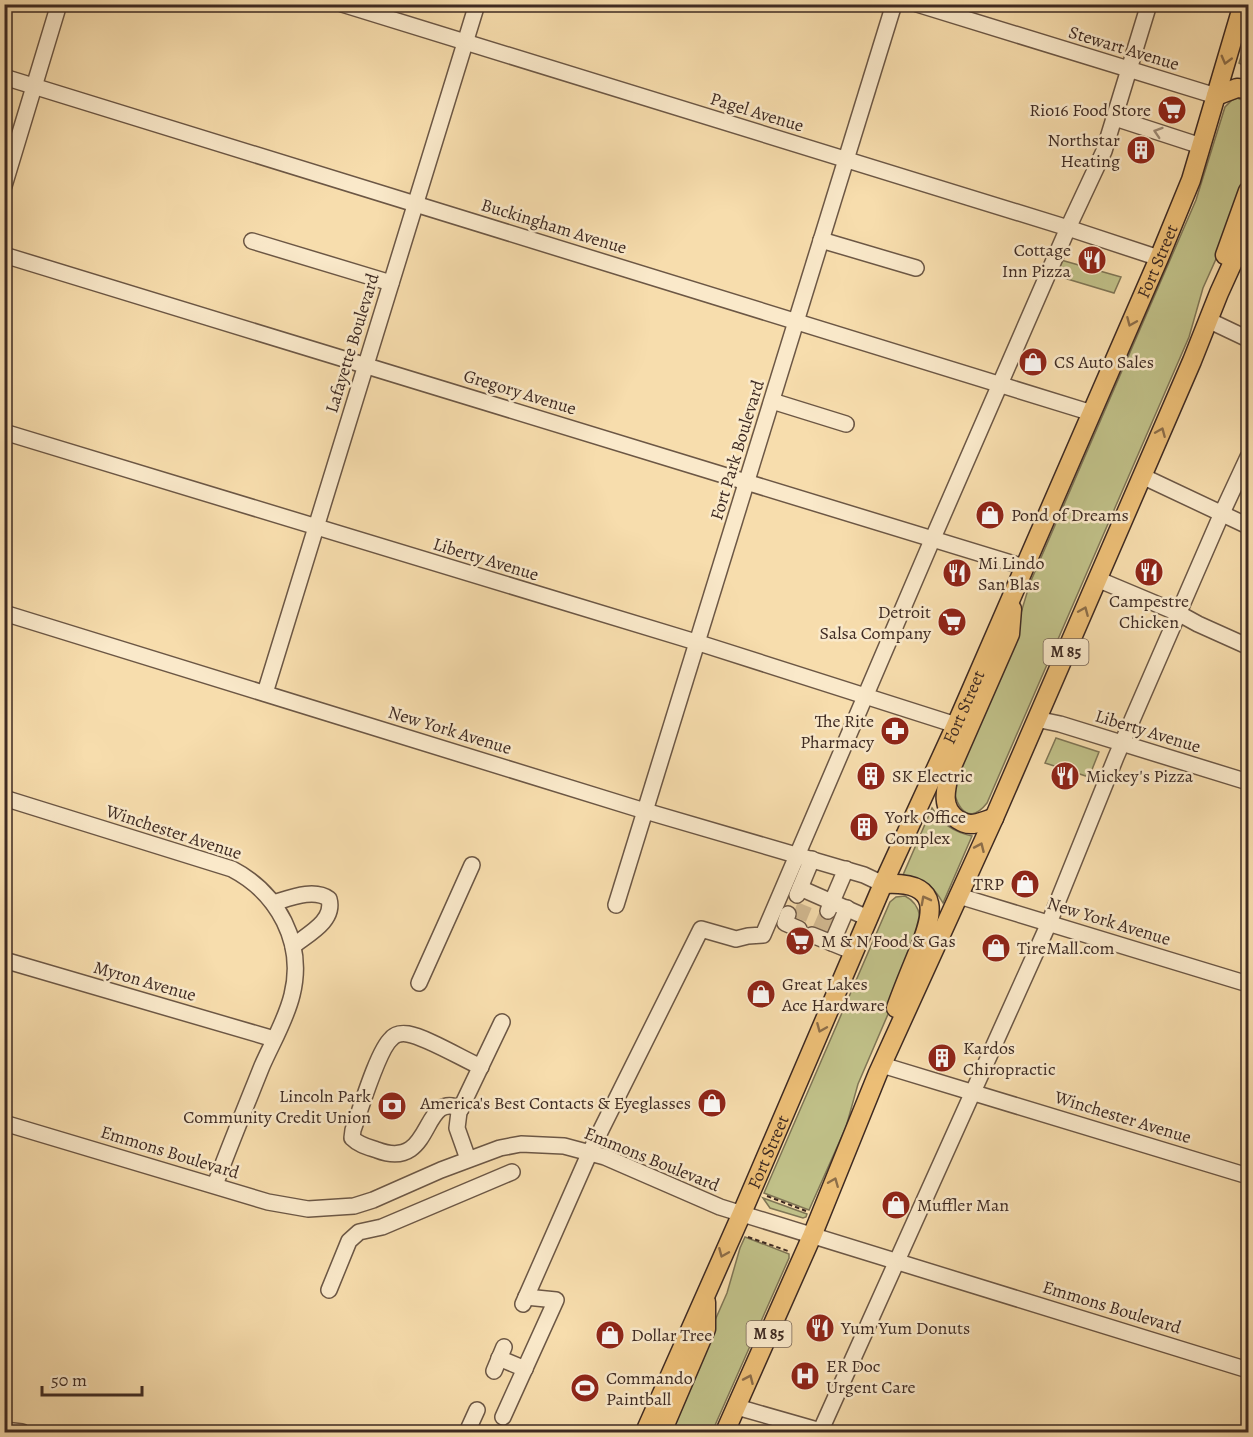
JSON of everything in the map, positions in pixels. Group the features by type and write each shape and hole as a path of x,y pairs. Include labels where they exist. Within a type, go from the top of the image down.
{"main road":[{"name":"Fort Street","path":"645,1432 742,1213 868,918 956,725 1159,258 1191,180 1244,4"},
{"path":"1216,96 1237,88 1248,89"},
{"path":"1219,293 1225,256 1248,191"},
{"name":"M 85","path":"725,1432 812,1236 880,1069 994,818 1248,229"},
{"path":"994,818 972,824 963,823 952,816 946,805 945,793 950,771 1010,634 1012,595"},
{"path":"880,1069 878,1052 928,926 931,911 928,900 921,891 913,886 897,883 883,885"},
{"path":"662,1432 706,1329 706,1294"}],"street":[{"path":"4,186 59,4"},
{"name":"Pagel Avenue","path":"342,4 1159,258"},
{"name":"Lafayette Boulevard","path":"265,693 477,4"},
{"name":"Fort Park Boulevard","path":"616,905 699,643 894,4"},
{"name":"Stewart Avenue","path":"917,4 1216,96"},
{"path":"503,1417 556,1300 525,1300 590,1152 701,929 736,939 763,935 933,538 1068,228 1104,151 1149,4"},
{"name":"Buckingham Avenue","path":"4,77 1092,413"},
{"path":"1115,118 1201,146"},
{"path":"821,240 916,268"},
{"path":"252,241 391,283"},
{"name":"Gregory Avenue","path":"4,255 1024,567"},
{"path":"1208,320 1248,339"},
{"path":"772,401 846,424"},
{"name":"Liberty Avenue","path":"4,432 699,643 956,725"},
{"path":"737,1407 822,1432 896,1261 1049,923 1122,744 1248,457"},
{"path":"1142,476 1248,526"},
{"path":"1097,579 1178,613 1247,646"},
{"name":"New York Avenue","path":"4,613 646,811 846,869 883,885"},
{"name":"Liberty Avenue","path":"1036,719 1060,724 1248,782"},
{"name":"Winchester Avenue","path":"4,798 232,869 258,886 284,920 293,946 295,978 292,995 214,1185"},
{"path":"813,859 803,895 830,906 847,908 868,918"},
{"path":"419,983 472,865"},
{"path":"830,906 846,869"},
{"path":"273,903 313,894 324,895 329,899 330,915 293,946"},
{"name":"New York Avenue","path":"959,896 1248,984"},
{"path":"832,943 847,908"},
{"path":"804,927 854,952"},
{"name":"Myron Avenue","path":"4,960 274,1039"},
{"path":"468,1159 458,1128 461,1108 502,1022"},
{"path":"461,1108 444,1105 437,1109 419,1142 410,1151 387,1154 357,1143 352,1138 381,1054 390,1039 400,1034 410,1034 481,1067"},
{"name":"Winchester Avenue","path":"880,1069 972,1092 1248,1176"},
{"name":"Emmons Boulevard","path":"4,1123 283,1206 308,1209 334,1209 373,1200 468,1159 500,1148 521,1144 564,1146 590,1152 720,1207 1248,1370"},
{"path":"329,1290 349,1241 359,1232 382,1227 512,1172"},
{"path":"499,1359 525,1369"},
{"path":"467,1432 477,1410"},
{"path":"4,1430 22,1432"}],"path":[{"path":"764,1196 809,1212"},
{"path":"746,1236 790,1251"}],"green space":[{"path":"1248,33 1248,62 1245,66 1239,63"},
{"path":"1237,98 1248,102 1248,173 1238,210 1203,288 1189,337 987,803 979,811 972,814 966,813 961,808 955,794 953,778 1017,626 1030,583 1196,200 1225,107"},
{"path":"1061,260 1121,277 1114,293 1054,275"},
{"path":"1056,738 1099,752 1089,777 1045,763"},
{"path":"932,808 949,826 972,836 943,903 926,883 903,875"},
{"path":"905,896 915,905 920,916 919,942 858,1084 846,1127 809,1210 764,1193 890,902 896,897"},
{"path":"763,1198 807,1214 806,1217 770,1208"},
{"path":"745,1237 789,1254 789,1258 712,1432 666,1432 727,1293"}],"tunnel":[{"path":"799,919 806,902"},
{"path":"820,929 828,911"}],"place":[{"name":"Rio16 Food Store","path":"1172,110"},
{"name":"Northstar Heating","path":"1141,150"},
{"name":"Cottage Inn Pizza","path":"1092,260"},
{"name":"CS Auto Sales","path":"1033,362"},
{"name":"Pond of Dreams","path":"990,515"},
{"name":"Campestre Chicken","path":"1149,572"},
{"name":"Mi Lindo San Blas","path":"957,573"},
{"name":"Detroit Salsa Company","path":"952,622"},
{"name":"The Rite Pharmacy","path":"895,731"},
{"name":"SK Electric","path":"871,776"},
{"name":"Mickey's Pizza","path":"1065,776"},
{"name":"York Office Complex","path":"864,827"},
{"name":"TRP","path":"1025,884"},
{"name":"M & N Food & Gas","path":"800,941"},
{"name":"TireMall.com","path":"996,948"},
{"name":"Great Lakes Ace Hardware","path":"761,994"},
{"name":"Kardos Chiropractic","path":"942,1058"},
{"name":"America's Best Contacts & Eyeglasses","path":"712,1103"},
{"name":"Lincoln Park Community Credit Union","path":"392,1106"},
{"name":"Muffler Man","path":"896,1205"},
{"name":"Yum Yum Donuts","path":"820,1328"},
{"name":"Dollar Tree","path":"610,1335"},
{"name":"ER Doc Urgent Care","path":"805,1376"},
{"name":"Commando Paintball","path":"585,1388"}]}
